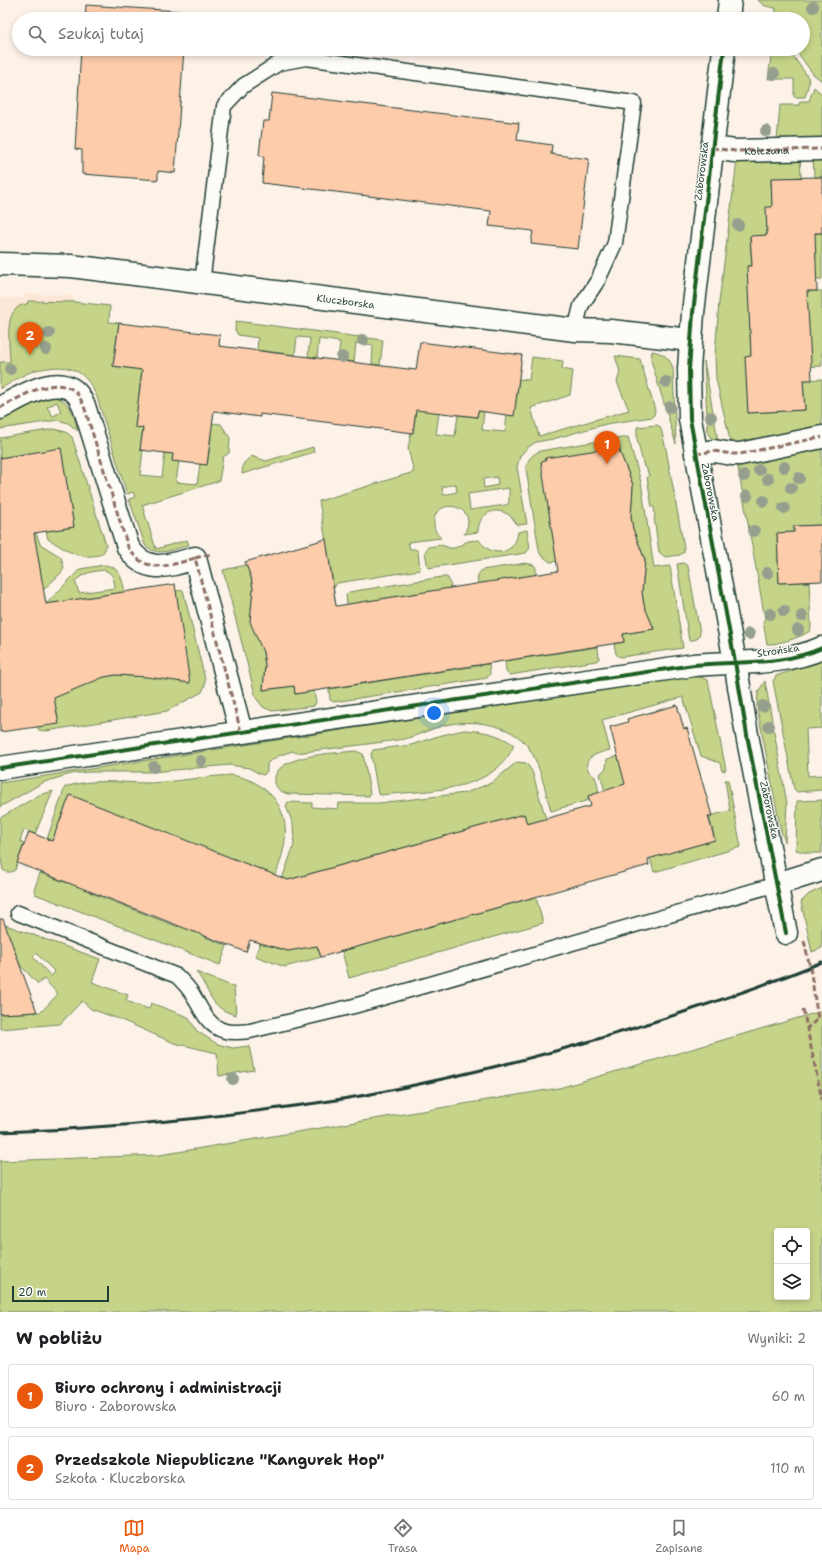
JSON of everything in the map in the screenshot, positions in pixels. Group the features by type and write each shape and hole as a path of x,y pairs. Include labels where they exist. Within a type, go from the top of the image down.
{"street":[{"path":"729,12 730,0"},
{"name":"Zaborowska","path":"723,56 690,340 690,419 735,662 747,736 786,933"},
{"name":"Kołczana","path":"712,148 735,151 822,149"},
{"name":"Kluczborska","path":"0,264 72,266 575,330 611,331 690,340"},
{"path":"0,408 36,389 56,385 68,387 78,394 84,406 128,547 134,557 143,563 153,566 162,566 203,556 241,732"},
{"name":"Zaborowska","path":"696,454 714,452 740,454 822,437"},
{"name":"Strońska","path":"0,768 694,665 781,660 806,654 822,648"},
{"path":"777,884 822,870"}],"lane":[{"path":"202,283 224,106 243,86 279,63 306,58 634,103 615,243 598,280 581,306 575,330"},
{"path":"18,913 177,976 192,993 207,1019 215,1027 225,1031 237,1032 250,1031 354,1006 777,884"}],"shaded area":[{"path":"25,294 72,295 87,340 0,389 0,298 24,298"}],"green space":[{"path":"758,0 822,0 822,81 813,74 800,56 810,56 810,12 776,12 776,8 769,7"},
{"path":"771,56 793,56 808,77 809,83 805,97 794,97 794,79 768,79"},
{"path":"814,87 822,94 822,142 777,140 780,105 799,105 800,101 809,101"},
{"path":"800,157 801,177 771,179 772,207 767,235 750,237 752,266 748,266 751,356 748,413 805,410 803,380 822,379 822,428 731,444 716,379 715,355 719,302 737,161"},
{"path":"813,157 822,157 822,177 814,177"},
{"path":"822,233 822,279 806,279 803,234"},
{"path":"807,291 822,291 822,366 802,367"},
{"path":"28,301 75,302 110,306 109,322 119,323 113,366 142,370 135,426 143,428 140,450 143,450 140,475 162,477 165,453 173,454 179,461 176,482 197,484 200,464 207,465 211,438 210,423 221,424 230,438 229,453 223,457 219,481 142,505 156,549 187,540 189,545 160,552 150,549 145,545 129,499 135,497 133,492 127,494 97,397 89,382 78,372 72,369 57,367 37,370 0,389 0,362 10,362 9,327 11,318 14,311 19,306 27,304"},
{"path":"236,321 383,340 380,365 372,364 373,345 356,343 354,362 338,360 340,342 319,339 317,358 308,356 310,338 297,337 295,355 257,350 258,338 238,335 235,330"},
{"path":"652,351 665,356 670,361 673,368 676,444 651,360"},
{"path":"615,356 640,359 655,410 654,415 652,417 606,424 553,439 536,442 527,448 520,456 517,467 527,524 517,525 506,513 493,511 487,513 483,518 479,524 478,532 464,534 468,524 467,516 462,510 455,507 440,509 435,515 434,524 437,533 441,538 408,542 410,549 415,549 418,551 420,570 337,583 334,588 319,501 414,472 408,449 416,403 440,406 436,434 455,436 458,415 477,417 478,411 484,411 482,430 505,432 508,407 515,408 519,379 529,380 532,357 563,361 562,369 573,371 570,395 531,408 539,436 629,410 617,382 620,372","holes":["497,477 498,485 484,488 483,479","456,484 457,492 443,495 442,487","509,488 509,503 506,505 470,510 468,494"]},
{"path":"704,361 719,446 708,434"},
{"path":"49,396 62,400 70,408 78,431 68,423 58,420 0,429 0,421 37,400","holes":["57,402 61,412 53,416 47,407"]},
{"path":"657,425 661,429 666,449 684,548 684,552 680,555 665,557 659,552 654,507 652,507 647,477 649,476 646,467 644,467 637,439 637,427"},
{"path":"54,429 66,432 72,437 106,545 104,552 100,554 86,556 75,554 48,539 46,531 74,527 62,456 32,460 30,453 0,458 0,438"},
{"path":"628,437 641,482 654,568 670,566 683,648 621,657 616,654 614,644 624,642 623,634 654,629 644,605 642,592 645,560 633,529 631,517 633,485 621,455 620,447 609,448 608,440"},
{"path":"597,442 598,450 595,450 595,453 541,462 569,560 550,562 540,554 539,550 526,469 527,463 534,454 540,451"},
{"path":"822,445 822,525 794,526 794,532 777,534 779,583 809,582 810,631 789,640 767,644 763,621 765,619 737,462"},
{"path":"313,447 314,452 242,474 243,464 251,456 266,461"},
{"path":"527,530 530,548 526,553 428,568 425,552 428,547 441,545 455,548 468,541 479,540 490,550 502,552 508,550 512,546 516,540 518,532"},
{"path":"36,533 40,544 61,557 64,568 62,572 38,595 42,585 37,552 26,546 24,535"},
{"path":"526,563 534,565 536,568 536,575 478,584 478,576 482,570"},
{"path":"683,563 688,566 700,633 697,639 689,641 677,564"},
{"path":"104,565 114,568 123,582 125,592 46,604 80,569","holes":["104,570 112,577 115,588 79,593 75,581 85,574"]},
{"path":"246,565 251,577 265,665 263,690 294,686 295,694 314,691 316,702 314,706 272,711 263,707 256,698 223,570"},
{"path":"447,577 451,588 347,605 346,595 349,592"},
{"path":"183,590 205,679 205,685 202,692 167,711 46,731 39,730 37,727 31,687 116,675 150,677 180,665 176,591"},
{"path":"598,647 599,659 596,661 510,675 506,672 505,661"},
{"path":"822,660 822,728 806,729 808,776 822,775 822,790 797,792 794,789 773,681 776,676"},
{"path":"489,664 490,674 487,678 334,702 330,700 329,689"},
{"path":"695,675 708,680 726,770 722,771 720,763 701,756 683,697 602,720 610,750 593,756 588,761 587,765 588,770 595,777 599,793 588,796 589,800 551,811 537,763 529,748 522,740 502,728 479,723 455,723 445,725 405,739 296,753 293,751 280,755 267,763 267,771 264,775 249,768 230,765 152,772 89,772 71,774 44,782 0,807 0,783"},
{"path":"765,681 787,804 785,842 781,831 757,707 758,692"},
{"path":"464,730 490,733 514,745 504,761 491,773 475,781 437,790 381,795 378,794 371,754 373,750 411,745 438,736"},
{"path":"356,751 363,754 370,793 369,796 288,794 276,787 275,782 277,773 283,766 294,760 321,754"},
{"path":"618,756 634,789 605,791 600,774 606,768 607,759"},
{"path":"517,762 526,763 532,771 546,819 527,824 524,814 281,882 294,845 293,824 286,806 288,802 312,803 312,807 338,809 339,803 379,803 465,793 491,783"},
{"path":"232,775 258,784 276,801 282,812 285,824 285,837 283,851 273,880 70,796 52,841 47,839 65,787 75,784 96,782 150,783"},
{"path":"725,780 728,780 741,847 654,872 650,858 715,840 709,816 730,811"},
{"path":"53,791 35,834 24,830 20,841 24,843 15,870 12,872 4,871 0,853 0,818 39,795"},
{"path":"822,800 822,853 808,853 796,850 797,801"},
{"path":"40,873 67,883 68,880 90,889 89,892 178,927 179,924 202,932 201,935 227,946 220,965 35,894 34,890"},
{"path":"822,888 822,948 812,952 801,902 809,894"},
{"path":"536,897 543,923 349,978 342,951"},
{"path":"0,923 100,959 92,982 128,995 126,1001 149,1009 151,1003 188,1017 197,1031 217,1044 233,1048 249,1046 254,1070 219,1076 217,1053 174,1043 119,1019 91,1009 82,1001 60,1024 0,1029 0,1014 41,1012 58,994 44,979 38,984 20,965 13,946","holes":["36,953 55,972 51,976 33,957"]},
{"path":"260,943 288,951 316,944 321,957 285,967 255,956"},
{"path":"196,972 234,987 236,1015 220,1008 215,1003"},
{"path":"822,1011 822,1312 0,1312 0,1161 160,1155 559,1088"}],"building":[{"path":"86,5 179,11 179,12 86,12"},
{"path":"81,56 183,56 175,173 158,171 158,180 82,174 82,150 75,149"},
{"path":"272,93 519,123 517,140 552,145 551,154 589,159 578,249 531,244 533,231 489,226 491,211 262,183 264,156 259,155 263,121 269,121"},
{"path":"822,177 822,233 815,233 817,291 807,291 812,380 803,380 805,410 748,413 745,357 751,356 747,266 752,266 750,236 767,235 766,207 772,207 771,178"},
{"path":"119,323 220,335 219,346 416,370 420,342 522,355 514,416 478,411 477,417 416,410 413,433 260,414 260,417 214,411 207,465 172,461 173,454 140,450 143,428 135,427 142,370 113,366"},
{"path":"618,447 633,485 631,517 633,529 645,560 642,592 644,605 654,629 623,634 624,642 295,694 294,686 263,690 265,665 263,652 250,622 253,589 251,577 245,562 326,539 336,606 558,571 541,462 546,461 545,458"},
{"path":"61,448 74,527 34,533 46,604 175,584 190,683 147,677 116,675 104,677 54,698 59,724 0,732 0,458"},
{"path":"822,525 822,581 779,583 777,533 794,532 794,526"},
{"path":"677,705 684,729 687,728 712,816 708,816 715,840 648,859 649,865 321,957 317,946 288,951 250,940 246,952 17,863 29,832 52,841 70,795 288,880 524,814 527,824 591,806 588,796 625,784 610,727 628,722 627,719"},
{"path":"0,919 3,919 37,1012 0,1014"}],"railway":[{"path":"0,1132 105,1127 209,1117 337,1100 411,1086 532,1057 651,1023 740,993 822,962"}],"marked path":[{"path":"712,148 735,151 822,149"},
{"path":"0,408 28,393 50,386 70,388 78,395 84,406 128,547 142,562 150,565 158,566 176,564 195,558 241,732"},
{"path":"696,454 714,451 740,454 822,437"},
{"path":"195,558 211,554"},
{"path":"804,941 810,967 818,1019 807,1028"},
{"path":"803,1009 822,1100"}],"cycle path":[{"path":"723,56 693,313 689,369 690,419 747,735 786,933"},
{"path":"0,768 694,665 759,662 791,658 822,648"}],"place":[{"name":"Przedszkole Niepubliczne \"Kangurek Hop\"","path":"30,355"},
{"name":"Biuro ochrony i administracji","path":"607,464"}]}
